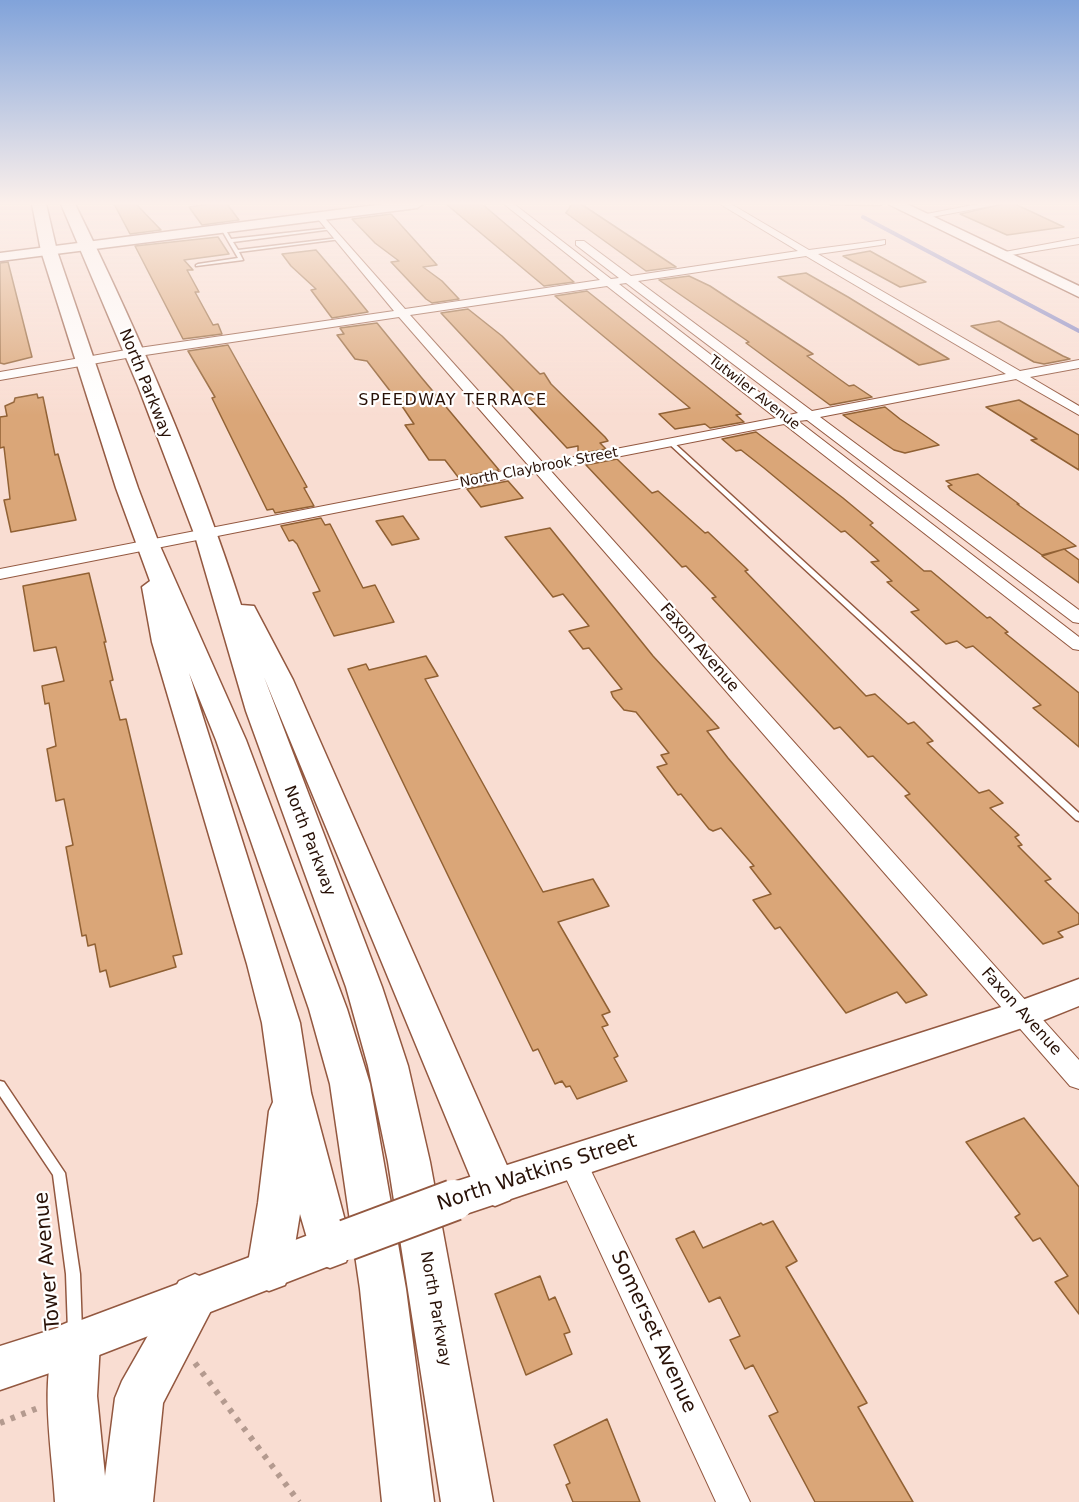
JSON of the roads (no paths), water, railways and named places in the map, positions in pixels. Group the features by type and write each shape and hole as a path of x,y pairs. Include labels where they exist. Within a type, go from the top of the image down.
{"main road":[{"path":"57,274 148,546 231,740 324,998 351,1084 383,1289 408,1502"},
{"name":"North Parkway","path":"100,274 207,536 260,711 364,987 388,1066 411,1173 466,1502"},
{"path":"1041,274 1079,292"},
{"path":"207,536 279,680 495,1186"},
{"path":"148,546 165,642 281,1023 291,1093 339,1243"},
{"name":"North Watkins Street","path":"0,1368 76,1343 454,1200 1022,1014 1079,992"},
{"path":"269,1269 280,1203 291,1093"},
{"path":"127,1502 139,1398 195,1297"},
{"path":"76,1343 73,1396 81,1502"}],"street":[{"name":"Faxon Avenue","path":"369,274 1079,1078"},
{"name":"Tutwiler Avenue","path":"599,274 1079,645"},
{"name":"Tutwiler Avenue","path":"621,274 1079,618"},
{"path":"0,376 132,353 668,274"},
{"path":"845,274 1079,411"},
{"name":"North Claybrook Street","path":"0,574 207,536 786,418 1079,364"},
{"path":"999,583 1024,576"},
{"name":"Somerset Avenue","path":"572,1161 733,1502"}],"lane":[{"path":"670,442 1079,818"},
{"name":"Tower Avenue","path":"0,1086 59,1173 73,1274 76,1343"}],"waterway":[{"path":"971,274 1079,331"}],"district":[{"name":"SPEEDWAY TERRACE","path":"453,401"}]}
